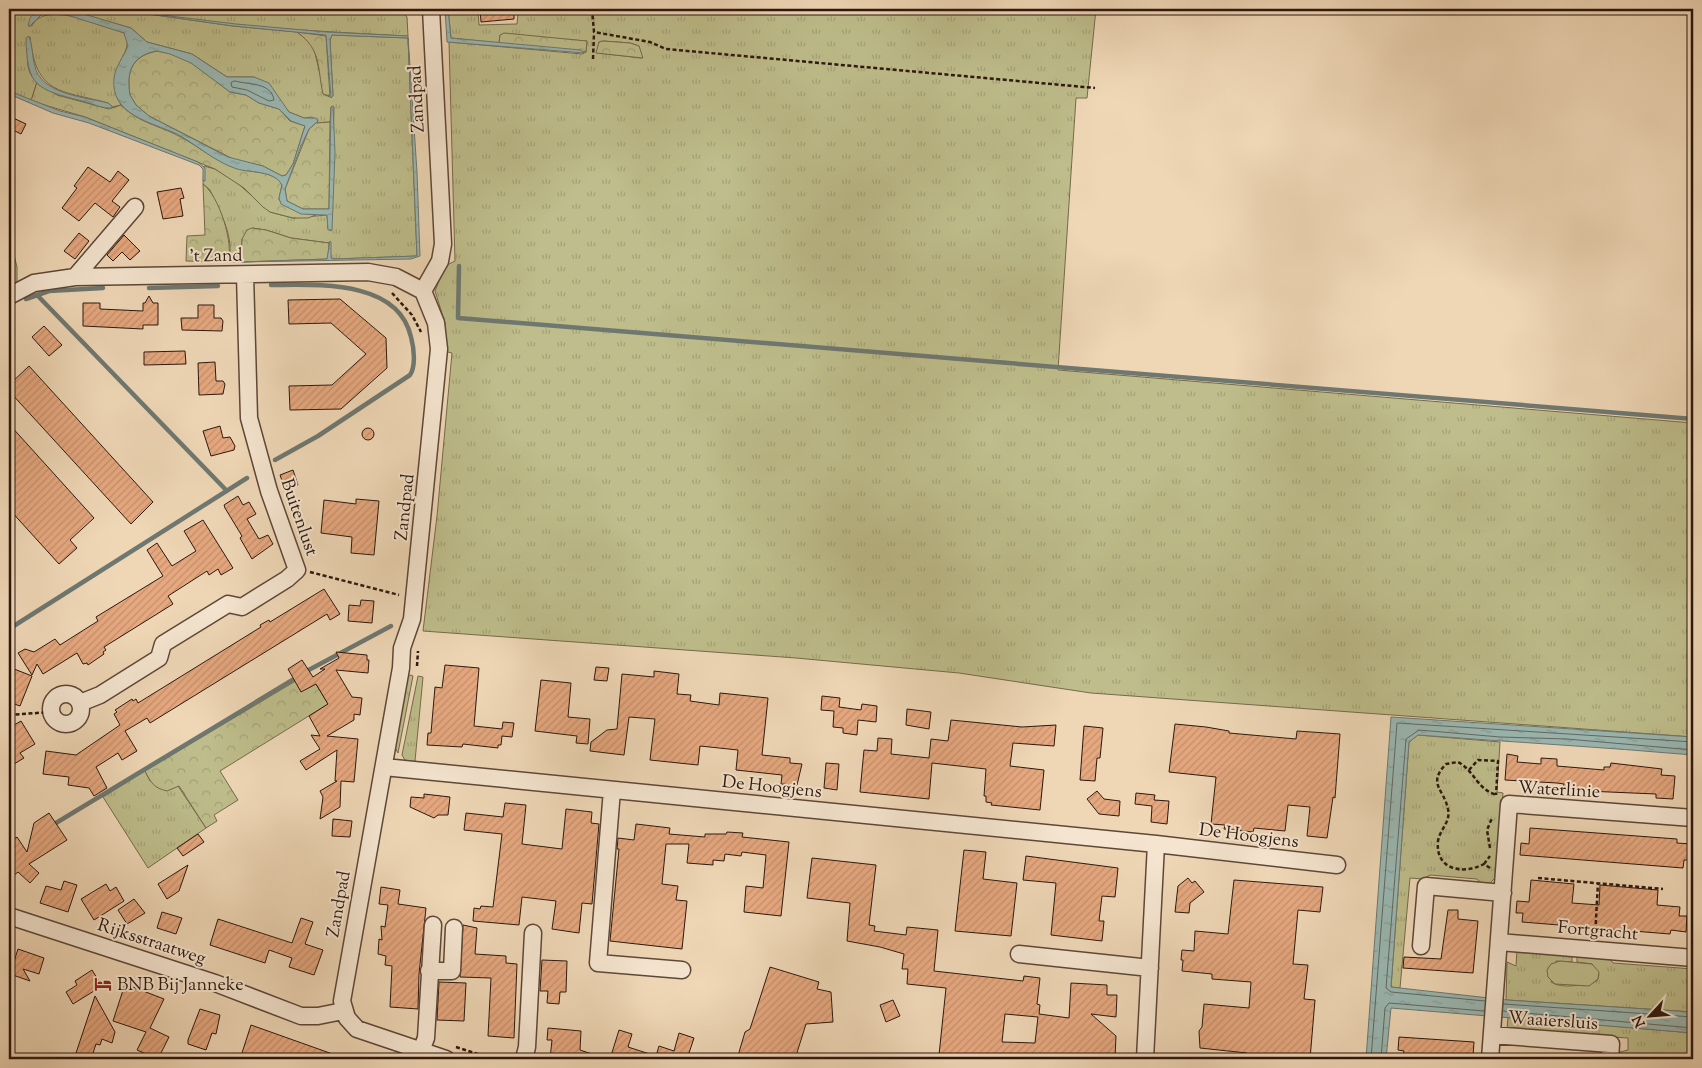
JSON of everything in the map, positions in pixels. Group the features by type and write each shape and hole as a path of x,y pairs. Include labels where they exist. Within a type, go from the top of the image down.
{"street":[{"name":"Zandpad","path":"343,1011 342,996 384,767 401,668 402,648 412,619 439,349 436,323 423,291 440,261 443,244 431,9"},
{"path":"76,277 135,207"},
{"name":"'t Zand","path":"9,296 34,283 76,277 375,273 396,277 423,291"},
{"name":"Buitenlust","path":"51,712 58,723 72,723 79,717 80,703 100,694 159,658 162,644 228,604 242,607 293,575 298,566 274,506 249,418 245,275"},
{"name":"De Hoogjens","path":"384,767 1156,844 1337,865"},
{"path":"612,790 598,963 682,970"},
{"name":"Waterlinie","path":"1490,1059 1504,872 1500,800 1693,818"},
{"path":"1146,1059 1156,844"},
{"path":"1421,946 1426,886 1502,893"},
{"name":"Rijksstraatweg","path":"9,916 183,972 301,1016 318,1016 343,1011"},
{"path":"424,1054 433,925"},
{"path":"429,971 452,971 454,928"},
{"path":"524,1059 527,1048 533,933"},
{"name":"Fortgracht","path":"1499,942 1693,958"},
{"path":"1020,954 1150,968"},
{"path":"343,1011 357,1028 424,1054 446,1059"},
{"name":"Waaiersluis","path":"1493,1028 1610,1052"}],"path":[{"path":"592,9 594,32 593,59"},
{"path":"594,32 650,42 666,49 1095,88"},
{"path":"401,301 417,322 422,340"},
{"path":"298,566 326,578 401,595"},
{"path":"9,715 51,712"},
{"path":"1469,770 1478,760 1498,760 1500,800"},
{"path":"1494,814 1487,830 1490,856 1484,864 1467,871 1451,868 1439,850 1440,836 1449,815 1446,802 1437,786 1437,777 1446,764 1458,762 1469,770 1479,786 1500,800"},
{"path":"1484,864 1493,870 1504,872"},
{"path":"1538,878 1663,889"},
{"path":"1594,950 1598,883"}],"green space":[{"path":"9,9 47,9 35,13 28,25 32,26 38,19 48,15 60,15 89,20 124,33 127,47 115,81 116,92 121,105 112,107 108,103 64,92 53,87 38,70 33,56 30,37 27,61 30,72 37,82 31,101 9,91"},
{"path":"63,9 113,9 233,26 297,32 310,42 314,49 325,95 330,97 333,96 330,40 332,35 408,38 417,256 334,259 331,258 329,242 291,238 266,230 252,228 242,239 241,262 228,262 230,244 228,234 210,190 203,184 204,166 215,169 234,180 270,212 293,218 327,215 328,229 331,231 334,107 331,107 330,122 316,123 317,121 312,117 304,118 289,112 264,83 254,77 227,77 192,54 147,42 131,28"},
{"path":"126,9 402,9 407,17 408,36 231,24"},
{"path":"448,9 478,9 479,25 517,24 518,14 526,14 525,9 1096,9 1087,98 1076,98 1058,370 1693,423 1693,737 1091,693 959,673 796,658 423,631 437,516 452,353 444,351 445,323 435,291 445,266 455,261 449,42 582,54 586,52 587,41 500,35 499,43 451,38","holes":["599,42 630,43 639,46 642,58 597,53"]},
{"path":"297,32 326,36 330,96 323,94 315,52 311,45"},
{"path":"504,33 587,41 586,52 499,43 500,35"},
{"path":"599,42 630,43 639,46 643,58 596,53"},
{"path":"157,51 170,53 192,63 230,92 246,95 259,103 279,109 290,121 305,126 293,164 286,175 282,176 263,166 235,160 149,116 136,105 130,95 130,72 136,61 148,53"},
{"path":"37,82 57,95 109,109 121,105 140,119 183,138 228,165 241,170 264,173 275,177 282,185 279,200 296,211 316,215 308,218 293,218 270,212 244,188 215,169 85,117 31,101"},
{"path":"330,122 329,209 303,209 287,201 285,189 309,129 316,123"},
{"path":"203,184 209,190 224,220 229,243 228,262 186,261 187,236 205,235"},
{"path":"252,228 266,230 291,238 329,243 328,259 241,262 242,239 247,230"},
{"path":"9,235 17,267 17,282 9,286"},
{"path":"309,673 328,704 220,771 238,800 214,815 217,821 206,828 179,786 167,791 156,787 151,782 145,771"},
{"path":"413,676 398,753 394,746 406,677"},
{"path":"418,676 423,677 415,761 413,762 405,760 402,755"},
{"path":"1418,735 1500,742 1497,792 1503,793 1498,875 1490,883 1481,884 1477,879 1430,875 1423,879 1410,878 1400,988 1391,987 1409,742"},
{"path":"145,771 150,781 178,786 206,828 148,868 103,797"},
{"path":"1517,950 1572,955 1572,962 1556,961 1551,982 1562,986 1574,986 1597,981 1599,975 1592,964 1577,962 1577,955 1609,958 1613,963 1693,969 1693,1012 1506,1000 1507,962 1516,966"},
{"path":"1560,961 1592,964 1599,972 1598,979 1589,986 1555,984 1548,977 1547,970 1551,964"},
{"path":"1508,1017 1693,1033 1693,1059 1617,1059 1620,1052 1628,1050 1628,1038 1507,1030"}],"water":[{"path":"47,9 77,12 131,28 147,42 192,54 227,77 254,77 269,83 289,112 304,118 316,118 318,121 309,129 285,189 287,201 303,209 329,209 331,107 333,106 335,153 332,230 328,230 327,215 301,214 281,204 279,198 282,185 268,174 229,166 177,134 145,121 125,109 114,91 115,74 128,46 124,33 61,13 41,15 29,27 30,19 36,12","holes":["157,51 191,63 230,92 246,95 259,103 279,109 291,121 305,126 293,164 286,175 282,176 263,166 228,157 149,116 136,105 130,95 129,87 130,72 136,61 148,53"]},
{"path":"113,9 236,24 326,32 408,36 417,172 420,256 411,259 242,262 327,259 330,241 331,258 334,259 417,256 408,38 332,35 330,40 333,96 331,98 326,35 233,26"},
{"path":"445,9 448,9 451,38 581,50 584,53 447,42"},
{"path":"29,36 36,70 48,85 67,94 108,103 112,108 100,107 54,93 44,89 37,83 29,67 26,38"},
{"path":"9,91 60,111 85,117 198,162 205,168 205,181 203,181 203,169 199,165 89,123 53,113 9,94"},
{"path":"1391,717 1693,737 1693,755 1418,735 1409,742 1391,987 1507,1000 1693,1012 1693,1033 1391,1008 1386,1059 1366,1059"}],"building":[{"path":"480,9 514,9 514,19 481,22"},
{"path":"9,116 26,124 21,134 9,128"},
{"path":"88,167 110,182 118,171 129,180 112,201 120,207 113,217 95,203 79,221 62,208 77,188 74,186"},
{"path":"181,188 184,198 180,199 183,216 163,219 157,192"},
{"path":"79,233 89,241 75,259 64,251"},
{"path":"124,235 140,251 130,260 122,252 113,261 107,255"},
{"path":"149,296 153,303 158,303 158,325 143,325 143,329 83,326 83,303 100,303 100,309 143,311 143,303 145,303"},
{"path":"340,299 386,338 387,368 341,409 290,410 289,386 332,385 366,354 331,323 289,324 288,300"},
{"path":"198,305 214,305 214,318 221,318 223,321 222,331 182,330 181,318 198,318"},
{"path":"44,326 62,345 49,356 32,337"},
{"path":"185,351 186,364 144,365 144,352"},
{"path":"215,362 216,381 223,381 225,384 223,394 199,395 198,363"},
{"path":"29,366 153,502 131,524 9,391 9,385"},
{"path":"9,424 94,518 70,540 77,548 59,564 9,509"},
{"path":"220,426 223,438 230,437 235,446 234,450 211,456 203,431"},
{"path":"366,428 370,428 374,434 370,440 366,440 362,436 362,432"},
{"path":"293,470 298,485 285,489 280,475"},
{"path":"238,496 243,505 249,502 256,514 247,519 259,539 268,535 273,544 252,559 240,538 242,536 224,505"},
{"path":"356,499 379,501 374,555 351,553 352,537 321,533 324,500 356,504"},
{"path":"203,520 233,568 221,575 218,569 209,575 207,571 168,596 173,604 104,647 106,650 103,652 104,654 88,665 87,663 83,664 77,653 43,674 37,664 32,675 18,653 25,649 34,652 55,639 60,645 98,621 96,617 163,576 147,550 157,543 172,566 196,551 184,531"},
{"path":"324,589 340,614 330,620 327,614 150,723 147,718 125,731 137,751 122,760 118,753 96,767 107,788 94,796 89,788 68,785 69,777 43,774 46,751 76,755 120,725 114,714 117,712 115,710 132,699 133,701 136,699 138,703 261,627 260,625 269,620 270,622"},
{"path":"361,600 374,601 372,623 348,621 349,605 360,606"},
{"path":"336,652 367,655 367,660 369,660 368,673 336,670 352,697 362,698 360,715 354,714 354,720 327,736 358,739 354,782 341,781 340,807 320,819 323,797 320,791 337,781 335,781 337,750 306,770 300,761 320,749 311,735 320,736 309,716 328,704 316,684 301,692 288,669 302,660 313,677 325,669 320,669 339,658"},
{"path":"445,665 479,668 474,726 502,729 503,722 514,723 512,737 502,736 501,745 498,745 498,748 463,744 462,747 427,745 428,733 431,733 435,687 442,688"},
{"path":"9,667 32,676 20,706 9,702"},
{"path":"596,667 609,668 607,681 594,680"},
{"path":"654,671 679,674 677,694 691,695 690,701 719,705 720,693 768,698 762,755 790,758 790,763 802,764 797,785 781,784 782,775 736,770 738,750 700,746 698,765 650,760 655,719 629,717 624,755 590,751 591,742 607,730 617,729 622,674 654,677"},
{"path":"541,680 571,683 568,717 590,719 588,744 576,743 577,736 535,731"},
{"path":"822,696 840,698 839,707 861,710 862,704 877,706 876,722 858,720 857,735 843,733 843,728 833,727 834,711 821,710"},
{"path":"907,709 931,712 929,729 906,725"},
{"path":"951,720 1022,727 1056,725 1054,746 1013,743 1010,766 1044,770 1040,810 991,805 992,803 986,802 986,796 984,796 986,769 932,763 929,799 860,792 864,750 877,751 878,738 892,739 891,754 929,758 931,739 948,741"},
{"path":"21,721 35,744 20,753 24,758 9,767 9,728"},
{"path":"1175,724 1206,727 1229,731 1229,733 1296,739 1297,731 1340,734 1335,798 1333,797 1327,838 1307,836 1310,807 1288,805 1285,831 1254,828 1253,832 1224,829 1225,825 1211,824 1216,777 1169,772"},
{"path":"1084,726 1103,728 1100,758 1097,758 1095,781 1080,780"},
{"path":"1507,754 1518,756 1517,762 1541,764 1541,758 1557,759 1557,766 1604,770 1604,767 1610,767 1611,763 1662,769 1661,775 1675,776 1673,799 1656,798 1656,794 1563,790 1564,784 1505,780"},
{"path":"826,763 839,764 837,790 824,788"},
{"path":"1097,791 1104,799 1120,801 1119,816 1099,814 1087,799"},
{"path":"1136,793 1155,795 1154,800 1169,801 1167,824 1151,822 1152,806 1135,804"},
{"path":"424,794 450,797 448,815 438,815 434,818 410,807 411,797 424,798"},
{"path":"505,803 526,805 522,844 562,849 566,809 592,812 591,823 599,824 592,904 582,903 579,933 552,929 556,901 522,897 519,925 473,921 474,908 480,909 481,906 493,907 502,834 464,830 466,813 503,817"},
{"path":"49,813 67,840 29,864 39,873 30,883 18,872 9,879 9,842 17,837 27,852 34,823"},
{"path":"333,819 352,821 350,837 332,836"},
{"path":"636,824 670,828 669,834 705,837 705,834 743,833 742,837 789,842 781,916 744,912 746,886 763,888 766,855 742,852 741,856 725,854 724,861 713,860 713,865 687,863 689,844 666,844 662,884 678,886 676,900 687,901 682,949 610,941 619,849 617,849 618,838 634,840"},
{"path":"1530,828 1677,839 1677,843 1692,844 1691,860 1684,860 1683,868 1520,855 1521,843 1529,844"},
{"path":"198,834 204,842 183,856 177,848"},
{"path":"964,850 986,852 983,879 1017,883 1011,936 955,931"},
{"path":"1026,856 1118,868 1115,897 1102,896 1099,921 1104,921 1102,941 1051,935 1056,883 1023,880"},
{"path":"812,858 876,865 869,925 875,926 874,931 906,935 907,927 938,930 934,971 1023,981 1024,976 1040,978 1037,1004 1040,1005 1039,1014 1069,1018 1071,983 1107,985 1107,995 1117,995 1116,1017 1091,1014 1116,1036 1115,1058 1043,1059 1018,1057 1018,1059 947,1059 948,1056 939,1055 946,988 907,984 908,969 902,969 904,954 847,941 850,903 807,898","holes":["1005,1014 1038,1017 1035,1043 1002,1042"]},
{"path":"188,865 179,891 167,899 158,884"},
{"path":"1188,878 1192,883 1195,881 1204,892 1190,903 1189,913 1175,912 1178,886"},
{"path":"1234,880 1323,887 1320,912 1298,910 1293,964 1308,965 1304,999 1315,1000 1310,1059 1247,1057 1247,1053 1200,1048 1199,1031 1202,1027 1204,1004 1249,1008 1251,982 1212,979 1212,974 1182,971 1182,950 1194,951 1195,931 1228,934"},
{"path":"1531,880 1574,884 1572,903 1599,905 1600,885 1658,890 1657,905 1680,907 1679,916 1687,916 1686,932 1671,930 1670,934 1522,922 1523,913 1516,913 1517,901 1529,902"},
{"path":"64,881 77,885 68,912 40,903 46,886 61,890"},
{"path":"106,884 110,891 116,887 124,901 94,920 81,899"},
{"path":"381,887 400,890 398,904 426,908 419,974 418,1009 390,1007 392,966 385,965 386,956 378,954 379,939 382,940 381,926 385,927 388,905 379,904"},
{"path":"134,899 145,913 127,924 118,910"},
{"path":"1448,910 1458,910 1458,919 1478,921 1473,973 1403,968 1404,957 1441,959"},
{"path":"162,912 182,918 176,934 157,928"},
{"path":"301,918 313,922 305,944 323,950 314,975 289,967 292,958 269,950 265,963 210,945 218,919 292,943"},
{"path":"463,925 477,928 475,954 506,956 506,963 517,964 514,1038 488,1036 491,978 460,977"},
{"path":"18,949 44,958 39,974 23,969 30,981 10,974"},
{"path":"542,960 567,961 566,992 560,992 559,1004 547,1003 548,991 540,991"},
{"path":"770,967 819,982 817,989 831,992 833,1022 806,1024 795,1059 737,1059 745,1032 750,1029"},
{"path":"92,970 102,986 73,1004 66,992 77,985 75,981"},
{"path":"439,982 466,983 464,1021 437,1020"},
{"path":"125,984 164,999 150,1028 169,1037 158,1059 137,1050 146,1032 113,1021"},
{"path":"95,996 115,1032 112,1043 102,1039 100,1045 96,1044 91,1059 74,1059"},
{"path":"893,1000 900,1016 886,1022 880,1005"},
{"path":"200,1009 220,1015 216,1034 212,1033 206,1050 188,1044"},
{"path":"251,1025 341,1057 340,1059 240,1059"},
{"path":"548,1028 581,1031 580,1050 601,1057 600,1059 550,1059 552,1040 547,1040"},
{"path":"619,1030 632,1034 628,1047 656,1056 659,1046 674,1051 679,1033 694,1038 688,1056 692,1059 610,1059"},
{"path":"1399,1037 1474,1042 1473,1056 1467,1055 1467,1059 1403,1059 1404,1051 1398,1050"}],"waterway":[{"path":"459,266 458,318 1693,419"},
{"path":"271,285 332,286 353,289 373,295 390,304 403,318 411,337 414,357 410,375 318,436 275,460"},
{"path":"149,288 218,286"},
{"path":"26,299 49,291 103,288"},
{"path":"37,295 227,491"},
{"path":"9,629 247,478"},
{"path":"305,672 391,626"},
{"path":"51,826 299,676"}],"place":[{"name":"BNB Bij Janneke","path":"103,984"}]}
